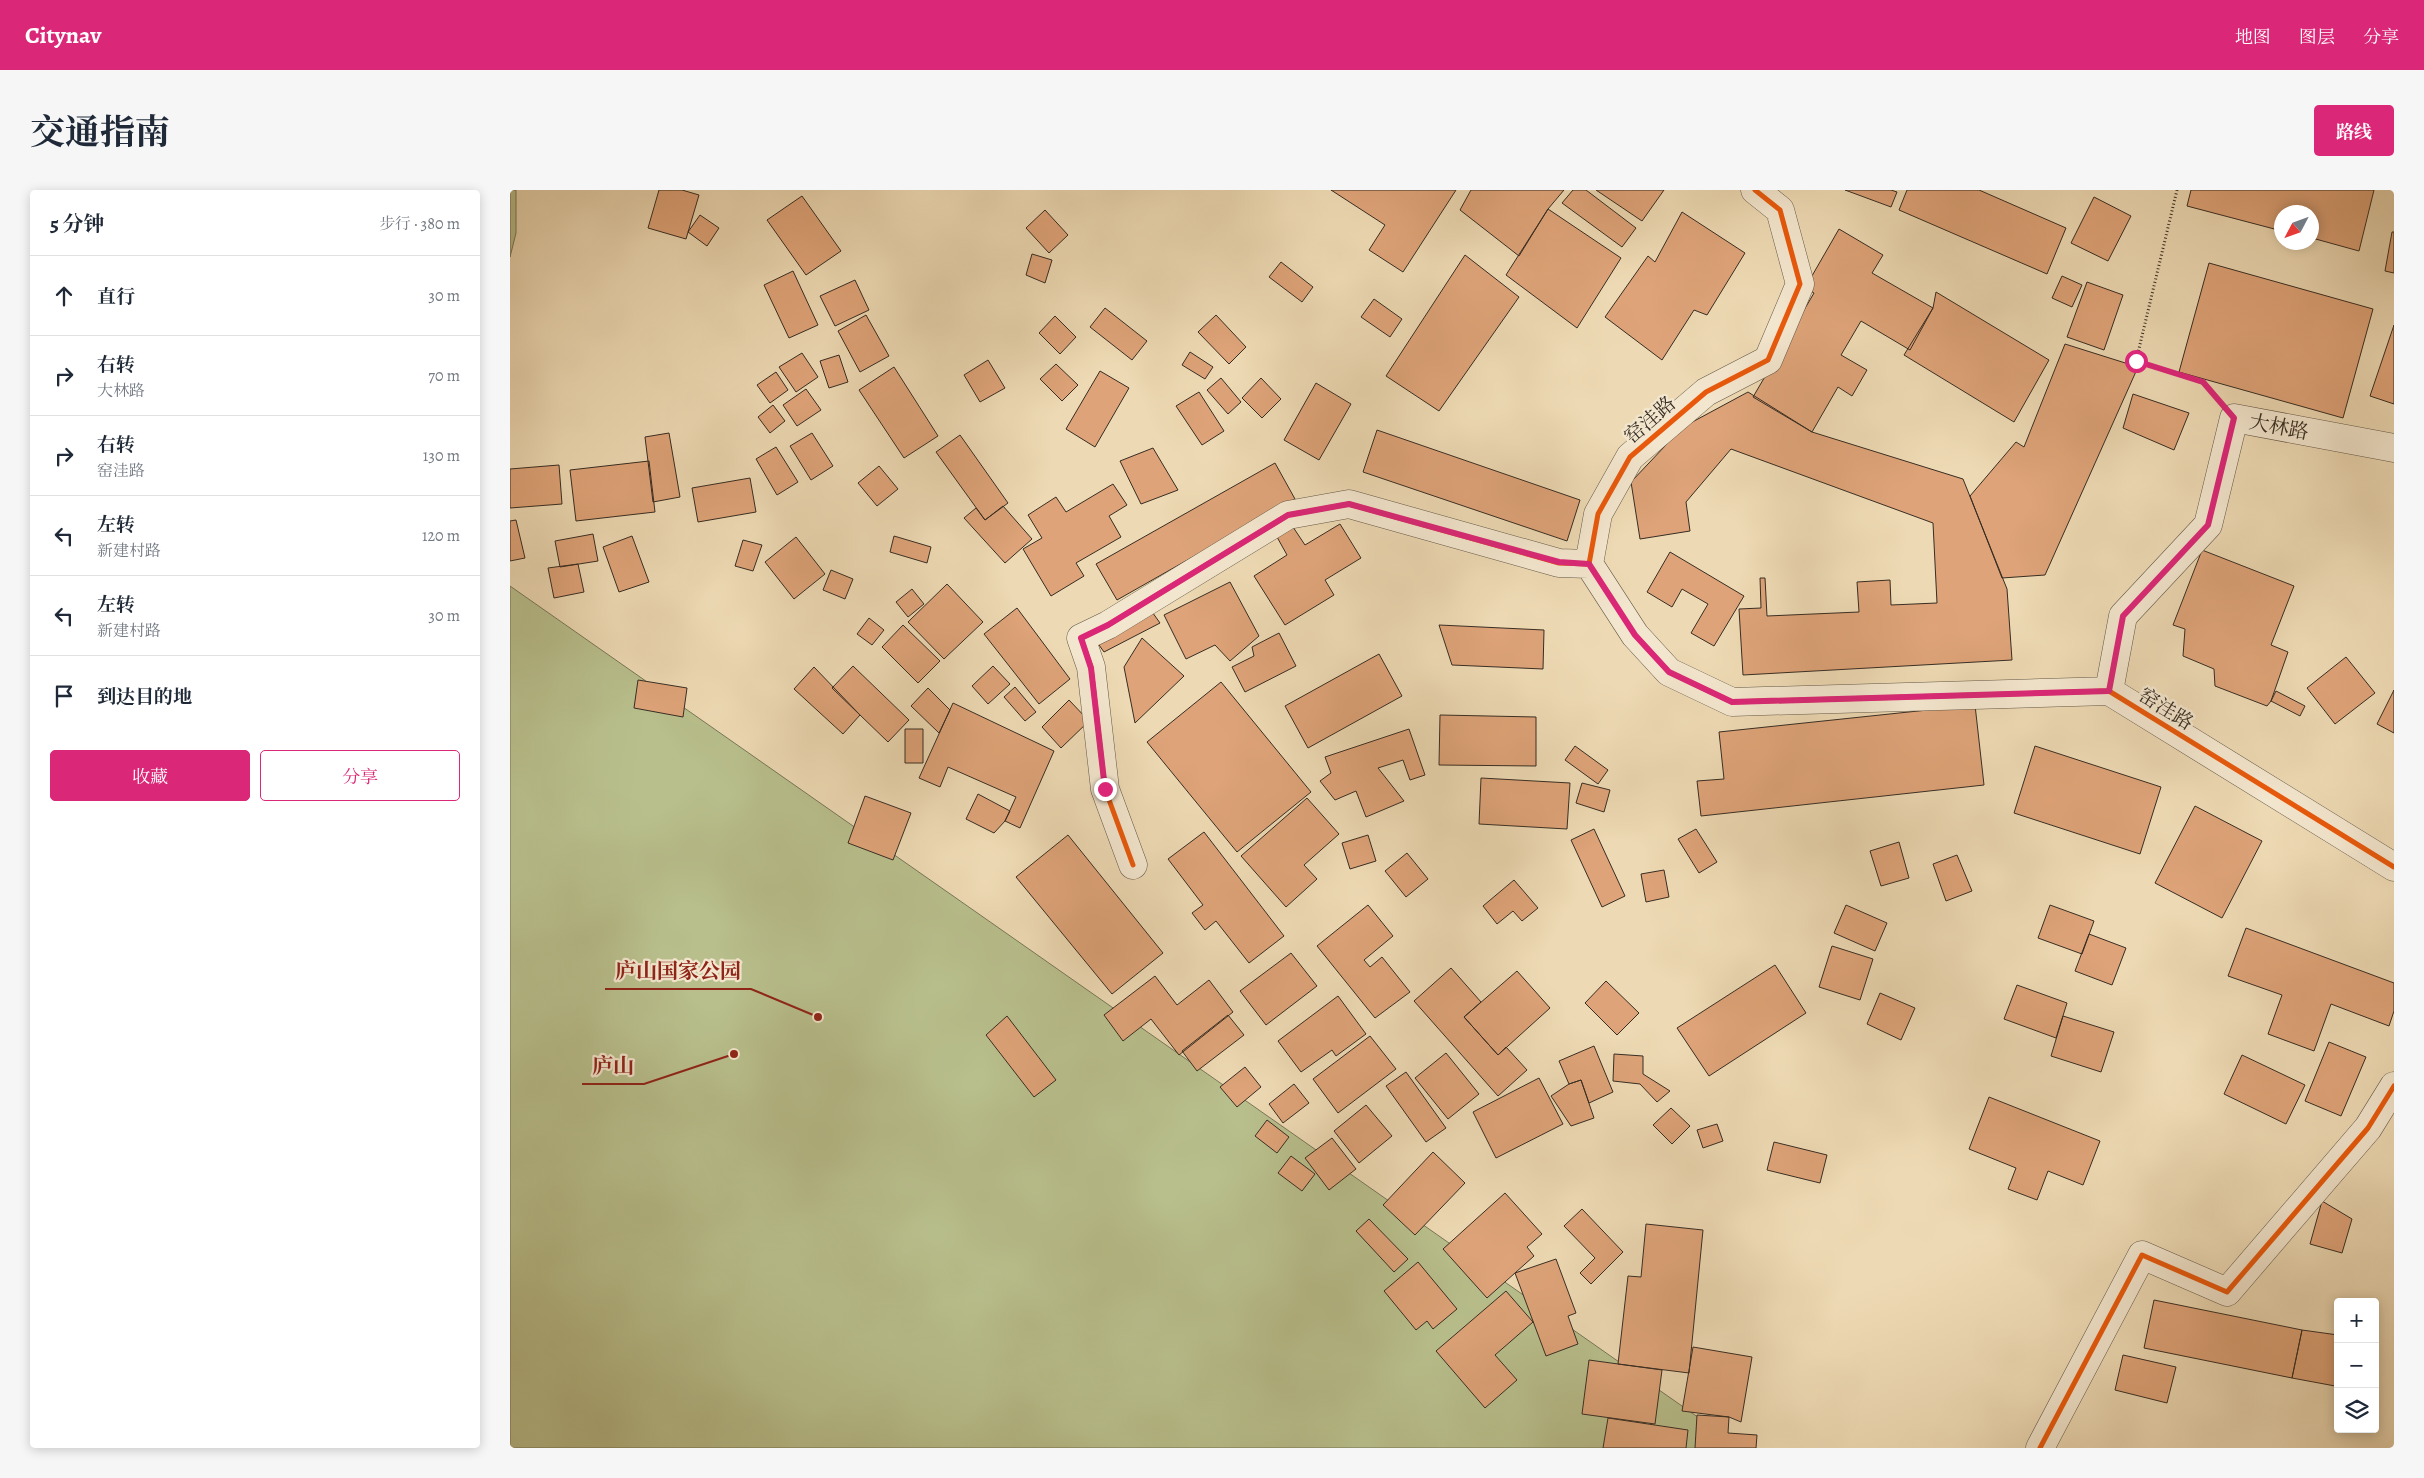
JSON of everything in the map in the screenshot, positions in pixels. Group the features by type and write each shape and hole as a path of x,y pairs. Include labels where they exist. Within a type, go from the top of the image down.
{"street":[{"name":"窑洼路","path":"1755,190 1780,210 1800,284 1768,360 1706,392 1630,457 1598,514 1589,564 1635,635 1669,672 1732,702 2109,691 2394,868"},
{"name":"大林路","path":"2109,691 2123,616 2208,525 2234,418 2394,448"},
{"path":"1133,865 1105,789 1091,668 1081,638 1108,625 1288,515 1349,504 1559,562 1589,564"},
{"path":"2040,1448 2142,1255 2226,1292 2368,1128 2394,1086"}],"path":[{"path":"2178,190 2136,361 2203,382 2234,418"}],"green space":[{"path":"510,190 516,190 516,233 510,257"},
{"path":"510,586 1742,1448 510,1448"}],"building":[{"path":"659,190 682,190 699,195 686,239 648,228"},
{"path":"1331,190 1456,190 1403,272 1369,250 1385,225"},
{"path":"1471,190 1564,190 1548,209 1519,256 1460,210"},
{"path":"1573,190 1586,190 1636,228 1622,247 1562,203"},
{"path":"1596,190 1664,190 1642,221"},
{"path":"1845,190 1891,190 1897,192 1891,207"},
{"path":"1907,190 1979,190 2066,228 2047,274 1899,210"},
{"path":"2191,190 2374,190 2359,251 2319,240 2319,205 2274,205 2274,229 2187,206"},
{"path":"802,196 841,251 806,275 767,220"},
{"path":"2094,197 2131,216 2108,261 2071,243"},
{"path":"1548,209 1621,258 1577,328 1506,275"},
{"path":"1045,210 1068,235 1049,253 1026,228"},
{"path":"1682,212 1745,253 1707,315 1694,310 1662,360 1605,317 1648,256 1655,262"},
{"path":"700,215 719,228 707,246 688,232"},
{"path":"1839,229 1883,255 1872,273 1933,308 1910,350 1861,321 1841,355 1867,370 1852,396 1838,387 1812,432 1753,397 1814,293 1805,288"},
{"path":"2392,232 2394,232 2394,273 2385,271"},
{"path":"1032,254 1052,260 1045,283 1026,275"},
{"path":"1465,255 1519,297 1439,411 1386,376"},
{"path":"1281,262 1313,287 1302,302 1269,277"},
{"path":"2209,263 2373,309 2343,418 2179,372"},
{"path":"793,271 818,325 789,338 764,285"},
{"path":"2062,276 2082,285 2072,307 2052,298"},
{"path":"855,280 869,310 835,326 820,296"},
{"path":"2087,282 2123,295 2104,350 2067,337"},
{"path":"1936,292 2049,360 2014,422 1904,355 1933,308"},
{"path":"1374,299 1402,319 1390,337 1361,317"},
{"path":"1105,308 1147,341 1132,360 1090,327"},
{"path":"866,315 889,356 860,372 838,331"},
{"path":"1216,315 1246,347 1229,364 1198,332"},
{"path":"1055,316 1076,337 1060,354 1039,333"},
{"path":"2394,325 2394,404 2370,396"},
{"path":"2065,344 2138,367 2045,575 2002,578 1970,496 2016,442 2024,447"},
{"path":"1190,352 1213,367 1205,379 1182,365"},
{"path":"802,353 818,377 796,392 779,367"},
{"path":"839,355 848,382 829,388 820,361"},
{"path":"988,360 1005,388 980,402 964,375"},
{"path":"1056,364 1078,385 1062,401 1040,379"},
{"path":"894,367 938,436 904,458 859,390"},
{"path":"1100,371 1129,388 1095,447 1066,429"},
{"path":"776,372 788,390 770,403 757,385"},
{"path":"1221,378 1241,402 1228,414 1207,390"},
{"path":"1261,378 1281,399 1262,418 1242,398"},
{"path":"1316,383 1351,404 1319,460 1284,440"},
{"path":"806,389 821,410 797,426 783,405"},
{"path":"1199,392 1224,431 1202,445 1176,406"},
{"path":"1748,392 1812,432 1963,479 2007,589 2012,660 1743,675 1739,609 1761,608 1760,578 1765,578 1767,616 1859,612 1857,582 1890,580 1891,605 1937,603 1933,523 1731,449 1686,502 1690,531 1640,539 1631,482 1683,427"},
{"path":"2133,394 2189,413 2174,450 2123,428"},
{"path":"773,405 785,421 770,433 758,417"},
{"path":"1377,430 1580,500 1567,541 1363,472"},
{"path":"669,433 680,497 653,502 645,437"},
{"path":"812,433 833,466 811,480 790,446"},
{"path":"960,435 1008,503 985,520 936,452"},
{"path":"776,447 798,482 777,495 756,459"},
{"path":"1153,448 1178,490 1141,504 1120,461"},
{"path":"649,461 655,512 576,521 570,470"},
{"path":"1275,463 1295,499 1117,600 1096,564"},
{"path":"559,465 562,504 510,508 510,469"},
{"path":"879,466 898,489 877,506 858,483"},
{"path":"750,478 756,512 698,522 692,488"},
{"path":"1113,484 1127,505 1109,516 1121,537 1076,563 1084,576 1051,596 1023,549 1042,538 1028,515 1056,497 1066,512"},
{"path":"1003,506 1032,539 1005,563 964,518 976,508 985,520"},
{"path":"516,520 525,558 510,561 510,521"},
{"path":"1340,524 1361,558 1325,580 1334,595 1285,625 1254,576 1287,555 1277,537 1293,527 1305,545"},
{"path":"593,534 598,561 560,567 555,541"},
{"path":"632,536 649,582 619,592 603,547"},
{"path":"894,536 931,547 927,563 890,552"},
{"path":"796,537 825,574 794,599 765,562"},
{"path":"743,540 762,545 753,571 735,566"},
{"path":"2202,550 2294,586 2271,645 2288,652 2271,701 2267,706 2215,686 2214,669 2183,656 2185,629 2173,625"},
{"path":"1670,552 1744,596 1714,646 1691,633 1708,604 1682,589 1672,607 1647,592"},
{"path":"578,564 584,592 554,598 548,568"},
{"path":"831,570 853,579 845,599 823,590"},
{"path":"1230,582 1259,636 1230,661 1215,645 1186,659 1164,615"},
{"path":"947,584 983,622 944,659 908,622"},
{"path":"912,589 924,604 908,617 896,602"},
{"path":"1017,608 1070,679 1039,704 984,634"},
{"path":"1150,609 1160,623 1104,652 1094,638"},
{"path":"869,618 884,630 872,645 857,634"},
{"path":"903,625 940,661 918,683 882,647"},
{"path":"1439,625 1544,630 1543,669 1452,665"},
{"path":"1279,633 1296,666 1245,692 1232,667 1254,656 1252,647"},
{"path":"1142,638 1184,676 1135,723 1124,667"},
{"path":"1379,654 1402,696 1308,748 1285,706"},
{"path":"2346,657 2375,693 2335,724 2307,688"},
{"path":"853,666 909,720 888,742 832,688"},
{"path":"993,666 1010,684 988,704 972,686"},
{"path":"814,667 860,715 843,734 794,689"},
{"path":"638,680 687,688 683,717 634,708"},
{"path":"1221,682 1311,792 1237,852 1147,742"},
{"path":"1015,687 1036,712 1025,721 1004,697"},
{"path":"928,688 950,710 939,733 911,706"},
{"path":"2394,690 2394,733 2377,724"},
{"path":"2276,691 2305,706 2300,716 2271,701"},
{"path":"1069,700 1089,721 1061,748 1042,727"},
{"path":"953,703 1054,751 1020,828 1005,821 1016,797 948,767 940,787 919,778"},
{"path":"1975,705 1984,785 1701,816 1697,781 1724,779 1719,732"},
{"path":"1440,715 1536,717 1536,766 1439,765"},
{"path":"905,729 923,729 923,763 905,763"},
{"path":"1409,729 1425,775 1410,780 1403,760 1378,768 1404,801 1366,817 1356,791 1335,800 1320,781 1331,773 1325,757"},
{"path":"1575,746 1608,770 1598,784 1565,760"},
{"path":"2035,746 2161,787 2140,854 2014,813"},
{"path":"1481,778 1570,783 1567,829 1479,824"},
{"path":"1582,783 1610,790 1604,812 1576,803"},
{"path":"978,794 1010,811 1005,821 994,833 966,819"},
{"path":"865,796 911,813 893,860 848,843"},
{"path":"1307,798 1339,834 1304,865 1317,879 1286,907 1241,856"},
{"path":"2195,806 2262,841 2222,918 2155,883"},
{"path":"1594,829 1625,896 1602,907 1571,840"},
{"path":"1696,829 1717,862 1699,873 1678,839"},
{"path":"1204,832 1284,936 1249,963 1216,921 1205,930 1192,913 1203,905 1168,859"},
{"path":"1068,835 1163,953 1112,994 1016,877"},
{"path":"1368,835 1376,861 1350,869 1342,843"},
{"path":"1899,842 1909,878 1881,886 1870,851"},
{"path":"1407,853 1428,879 1406,897 1385,871"},
{"path":"1957,855 1972,891 1946,901 1933,864"},
{"path":"1664,870 1669,897 1646,902 1641,874"},
{"path":"1514,880 1538,908 1522,921 1513,911 1497,924 1483,906"},
{"path":"1368,905 1393,936 1364,960 1370,967 1382,957 1410,992 1375,1018 1317,946"},
{"path":"1846,905 1887,923 1875,951 1834,933"},
{"path":"2050,905 2094,921 2082,954 2038,938"},
{"path":"2246,928 2394,983 2394,1011 2389,1026 2331,1004 2314,1051 2268,1034 2282,995 2228,976"},
{"path":"2089,934 2126,948 2112,985 2075,971"},
{"path":"1832,946 1873,959 1860,1000 1819,987"},
{"path":"1291,953 1317,986 1266,1025 1240,991"},
{"path":"1775,965 1806,1013 1709,1076 1677,1028"},
{"path":"1451,968 1481,1002 1464,1017 1498,1055 1506,1047 1527,1070 1498,1096 1414,1001"},
{"path":"1517,971 1550,1008 1498,1055 1464,1017"},
{"path":"1155,976 1177,1005 1209,980 1233,1012 1179,1055 1151,1019 1123,1041 1104,1015"},
{"path":"1606,981 1639,1013 1617,1035 1585,1003"},
{"path":"2017,985 2067,1003 2056,1038 2004,1019"},
{"path":"1880,993 1915,1008 1901,1040 1867,1024"},
{"path":"1338,996 1366,1034 1336,1056 1332,1050 1301,1072 1278,1041"},
{"path":"1228,1015 1244,1035 1197,1071 1182,1051"},
{"path":"1007,1016 1056,1080 1034,1097 986,1035"},
{"path":"2063,1016 2114,1032 2101,1072 2051,1056"},
{"path":"1370,1036 1396,1069 1338,1113 1313,1079"},
{"path":"2329,1042 2366,1057 2341,1116 2305,1101"},
{"path":"1594,1046 1613,1092 1589,1103 1581,1080 1569,1084 1559,1061"},
{"path":"1446,1053 1479,1094 1448,1119 1415,1078"},
{"path":"1614,1054 1643,1056 1643,1074 1670,1091 1657,1102 1640,1084 1613,1081"},
{"path":"2242,1055 2305,1085 2286,1124 2224,1094"},
{"path":"1245,1067 1261,1087 1237,1107 1220,1087"},
{"path":"1406,1072 1446,1128 1426,1142 1386,1086"},
{"path":"1539,1078 1563,1124 1496,1158 1473,1112"},
{"path":"1581,1080 1594,1118 1571,1126 1551,1096 1569,1084"},
{"path":"1294,1084 1309,1103 1283,1123 1269,1104"},
{"path":"1989,1097 2100,1141 2083,1185 2048,1171 2037,1200 2008,1189 2016,1168 1969,1149"},
{"path":"1366,1105 1392,1136 1359,1163 1334,1131"},
{"path":"1671,1108 1690,1126 1672,1144 1653,1125"},
{"path":"1267,1120 1289,1137 1277,1153 1255,1136"},
{"path":"1717,1124 1723,1141 1703,1148 1697,1130"},
{"path":"1332,1138 1356,1169 1329,1190 1305,1158"},
{"path":"1774,1142 1827,1155 1820,1183 1767,1170"},
{"path":"1433,1152 1465,1183 1415,1235 1383,1205"},
{"path":"1291,1156 1315,1174 1302,1191 1278,1173"},
{"path":"1505,1193 1542,1234 1527,1247 1534,1256 1487,1298 1443,1249"},
{"path":"2322,1201 2352,1219 2342,1253 2310,1244"},
{"path":"1582,1209 1623,1252 1591,1284 1580,1273 1595,1258 1564,1226"},
{"path":"1369,1219 1408,1259 1394,1272 1356,1231"},
{"path":"1646,1224 1703,1230 1689,1373 1618,1364 1628,1276 1641,1277"},
{"path":"1556,1259 1576,1313 1568,1316 1578,1344 1546,1356 1515,1273"},
{"path":"1418,1262 1457,1309 1433,1329 1427,1321 1416,1330 1384,1291"},
{"path":"1506,1291 1533,1322 1495,1355 1517,1380 1485,1408 1436,1351"},
{"path":"2154,1300 2302,1330 2292,1378 2144,1348"},
{"path":"2302,1330 2334,1334 2334,1386 2292,1378"},
{"path":"1693,1347 1752,1357 1741,1422 1729,1417 1682,1411"},
{"path":"2123,1355 2176,1367 2167,1403 2115,1390"},
{"path":"1589,1360 1662,1370 1655,1424 1582,1414"},
{"path":"1697,1415 1729,1417 1728,1433 1757,1435 1756,1448 1695,1448"},
{"path":"1608,1418 1688,1430 1686,1448 1603,1448"}],"cycle path":[{"path":"1755,190 1780,210 1800,284 1768,360 1706,392 1630,457 1598,514 1589,564 1635,635 1669,672 1732,702 2109,691 2394,867"},
{"path":"1133,865 1105,789 1091,667 1081,638 1108,625 1288,515 1349,504 1559,563 1589,564"},
{"path":"2040,1448 2142,1255 2227,1292 2368,1128 2394,1086"}],"place":[{"name":"庐山国家公园","path":"818,1017"},
{"name":"庐山","path":"734,1054"}],"route":[{"path":"1105,789 1091,668 1081,638 1108,625 1288,515 1349,504 1559,562 1589,564 1635,635 1669,672 1732,702 2109,691 2123,616 2208,525 2234,418 2203,382 2136,361"}]}
